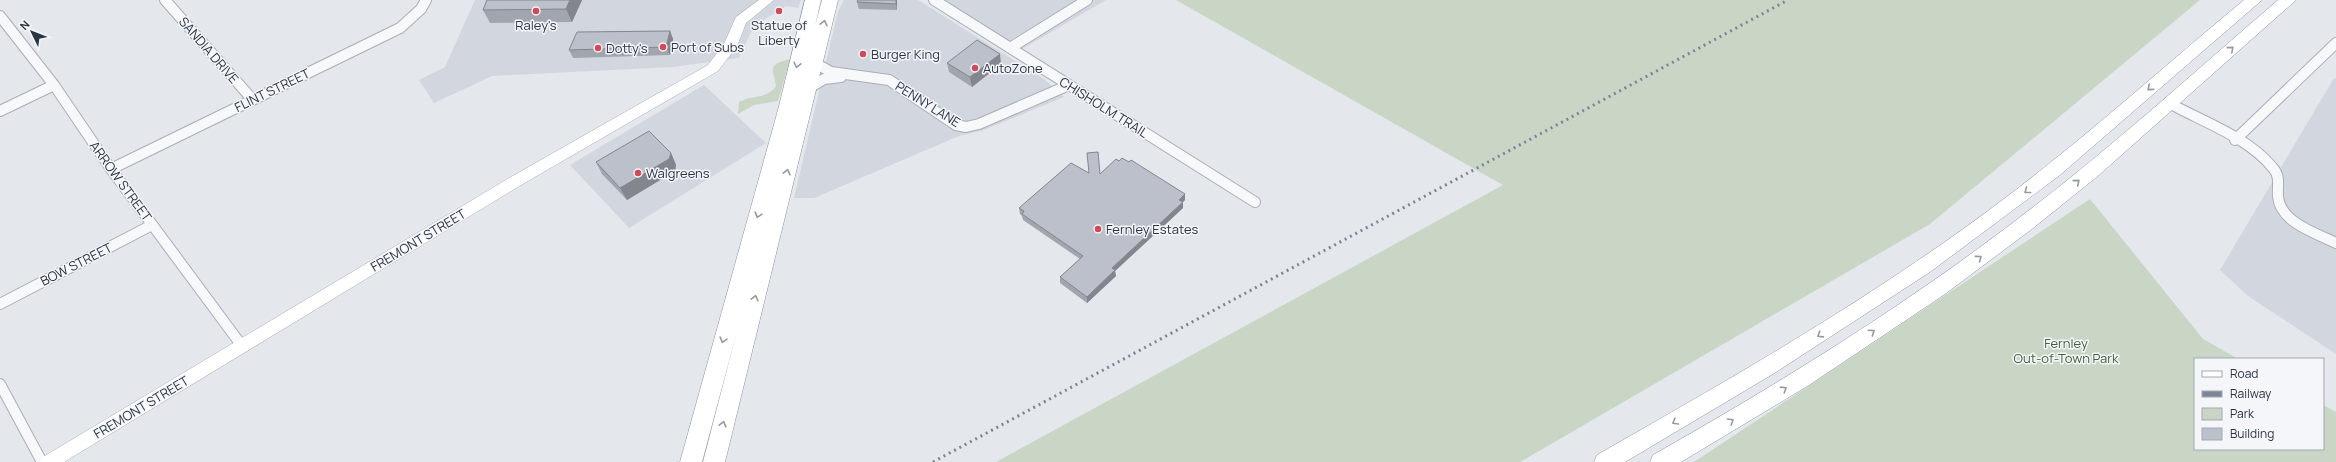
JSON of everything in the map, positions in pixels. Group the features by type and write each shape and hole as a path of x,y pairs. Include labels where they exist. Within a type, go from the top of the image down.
{"highway":[{"path":"691,462 787,110 813,0"},
{"path":"714,462 830,0"},
{"path":"1605,462 1745,382 1945,252 2023,194 2254,0"},
{"path":"1662,462 1840,354 1943,284 2020,227 2170,103 2288,0"},
{"path":"1840,354 1841,342 1856,323 1864,306"},
{"path":"1745,382 1764,381 1777,376 1812,355 1822,352 1840,354"}],"street":[{"name":"SANDIA DRIVE","path":"165,0 252,99"},
{"name":"FLINT STREET","path":"111,169 400,28 421,9 426,0"},
{"name":"FREMONT STREET","path":"49,462 503,189 713,68 730,46 741,20 768,0"},
{"name":"CHISHOLM TRAIL","path":"934,0 1255,202"},
{"path":"1010,48 1087,0"},
{"name":"ARROW STREET","path":"0,16 54,85 111,169 242,346"},
{"path":"2235,140 2336,43"},
{"name":"PENNY LANE","path":"815,63 826,71 878,76 892,82 956,125 966,127 979,124 1069,85"},
{"name":"PENNY LANE","path":"809,88 824,79 851,74"},
{"path":"0,111 54,85"},
{"path":"2170,103 2252,150 2276,171 2280,181 2280,203 2286,214 2297,223 2336,243"},
{"name":"BOW STREET","path":"0,304 152,225"},
{"path":"0,384 42,462"}],"shaded area":[{"path":"475,0 801,0 798,8 786,6 765,19 751,32 739,58 673,67 492,76 434,103 419,80 445,67"},
{"path":"844,0 918,0 1044,79 1064,97 984,130 959,136 814,198 794,198 838,11"},
{"path":"943,0 1106,0 1022,49"},
{"path":"2334,78 2336,79 2336,354 2248,296 2220,270"},
{"path":"704,85 766,143 629,228 570,165"}],"green space":[{"path":"1176,0 2200,0 1930,224 1520,462 996,462 1503,185"},
{"path":"790,59 778,101 754,105 738,114 739,102 764,95 773,90 776,86 773,72 774,66 782,61"},
{"name":"Fernley Out-of-Town Park","path":"2090,199 2203,339 2236,358 2194,358 2194,450 2324,450 2324,406 2336,412 2336,462 1694,462"}],"building":[{"path":"487,0 570,0 566,9 483,10"},
{"path":"858,0 896,0 896,4 857,2"},
{"path":"670,31 666,47 569,50 577,32"},
{"path":"977,40 1000,54 970,77 947,63"},
{"path":"649,131 671,153 669,159 620,188 596,162"},
{"name":"Fernley Estates","path":"1098,152 1100,174 1116,159 1119,161 1122,158 1129,162 1131,160 1185,194 1179,200 1183,202 1112,268 1115,270 1087,297 1060,277 1083,256 1022,214 1024,211 1019,208 1071,163 1089,173 1087,153"}],"railway":[{"path":"933,462 1788,0"}],"place":[{"name":"Raley's","path":"536,11"},
{"name":"Statue of Liberty","path":"779,11"},
{"name":"Port of Subs","path":"663,47"},
{"name":"Dotty's","path":"598,48"},
{"name":"Burger King","path":"863,54"},
{"name":"AutoZone","path":"975,68"},
{"name":"Walgreens","path":"638,173"},
{"name":"Fernley Estates","path":"1098,229"}]}
